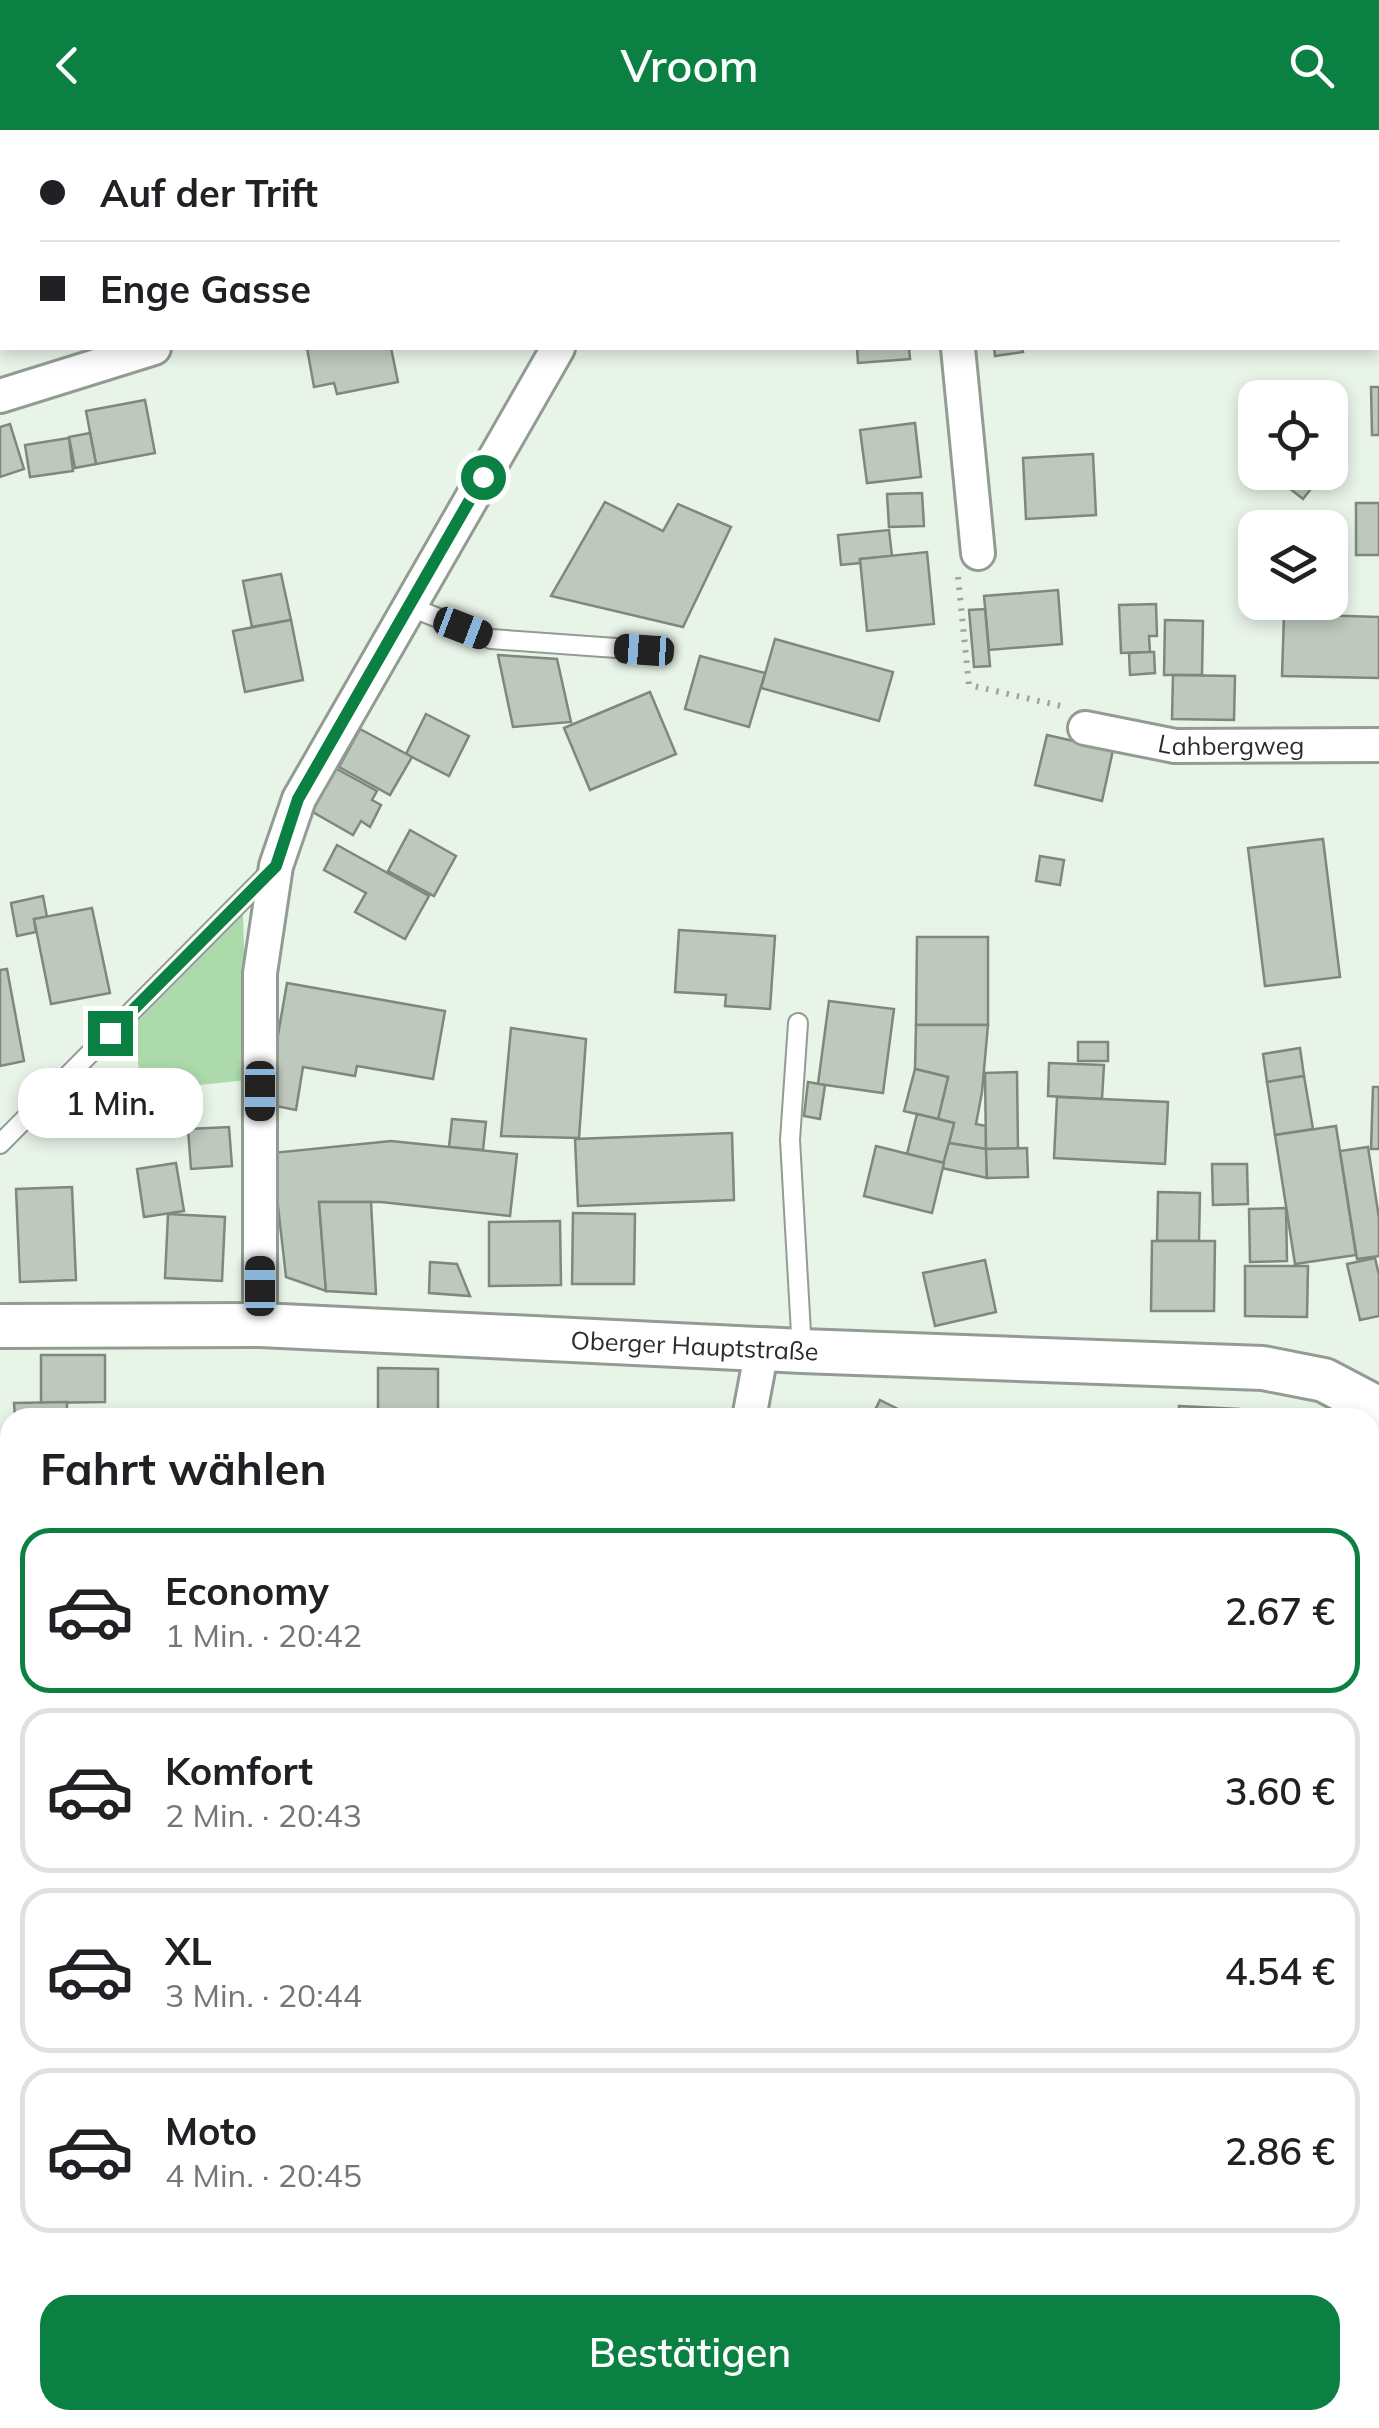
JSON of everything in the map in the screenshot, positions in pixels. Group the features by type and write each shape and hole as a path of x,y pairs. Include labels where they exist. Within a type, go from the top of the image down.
{"street":[{"path":"0,396 140,350"},
{"path":"260,1325 260,974 276,866 298,799 557,350"},
{"path":"958,350 978,553"},
{"name":"Lahbergweg","path":"1085,728 1176,746 1379,744"},
{"name":"Oberger Hauptstraße","path":"0,1326 260,1325 1263,1368 1324,1380 1377,1408"},
{"path":"755,1408 782,1350"}],"lane":[{"path":"408,606 490,639 644,650"},
{"path":"0,1144 276,866"},
{"path":"782,1350 798,1023"}],"path":[{"path":"978,553 958,576 969,685 1064,707 1085,728"}],"green space":[{"path":"243,914 248,1080 141,1091 134,1025"}],"building":[{"path":"307,350 391,350 398,382 337,394 334,383 314,387"},
{"path":"857,350 909,350 910,359 858,363"},
{"path":"994,350 1023,352 995,356"},
{"path":"1371,387 1379,387 1379,435 1372,435"},
{"path":"145,400 155,453 96,464 86,411"},
{"path":"915,423 921,477 867,483 860,430"},
{"path":"10,424 24,469 0,477 0,427"},
{"path":"90,433 96,464 75,468 69,437"},
{"path":"69,438 73,471 30,477 25,445"},
{"path":"1093,454 1096,515 1026,519 1023,458"},
{"path":"1292,490 1310,490 1303,499"},
{"path":"922,493 924,526 889,527 887,494"},
{"path":"605,502 663,531 678,504 731,527 683,627 551,596"},
{"path":"1356,503 1379,503 1379,555 1356,555"},
{"path":"889,530 892,556 841,565 838,535"},
{"path":"927,552 934,624 867,631 860,559"},
{"path":"281,574 291,620 252,627 243,581"},
{"path":"1058,590 1062,644 989,650 984,596"},
{"path":"1156,604 1157,636 1149,636 1150,652 1121,653 1119,605"},
{"path":"985,609 990,666 974,667 969,610"},
{"path":"1379,617 1379,678 1282,676 1284,620"},
{"path":"291,620 303,680 245,692 233,631"},
{"path":"1165,620 1203,621 1202,675 1164,675"},
{"path":"775,639 893,672 879,721 761,688"},
{"path":"1154,652 1155,673 1130,675 1129,653"},
{"path":"498,655 557,659 571,722 513,727"},
{"path":"700,656 765,673 749,727 685,709"},
{"path":"1173,675 1235,676 1234,720 1172,719"},
{"path":"650,692 676,754 590,790 564,728"},
{"path":"426,714 469,736 449,776 406,754"},
{"path":"360,729 412,757 390,795 339,767"},
{"path":"1047,735 1113,750 1102,801 1035,785"},
{"path":"335,768 377,791 372,800 381,805 370,827 361,821 353,835 311,811"},
{"path":"410,830 456,856 434,896 388,871"},
{"path":"1323,839 1340,977 1265,986 1248,848"},
{"path":"337,845 429,896 405,939 355,912 366,893 324,870"},
{"path":"1040,856 1064,860 1060,885 1036,881"},
{"path":"43,896 47,917 34,919 36,932 17,936 11,903"},
{"path":"92,908 110,993 51,1004 34,919"},
{"path":"679,930 775,936 770,1009 725,1006 726,995 675,992"},
{"path":"917,937 988,937 988,1025 916,1025"},
{"path":"7,969 24,1061 0,1066 0,970"},
{"path":"287,983 445,1011 433,1079 357,1066 355,1076 303,1067 296,1110 266,1104"},
{"path":"829,1001 894,1009 883,1093 818,1084"},
{"path":"916,1025 988,1025 976,1124 986,1126 986,1149 949,1143 954,1123 938,1119 948,1077 915,1069"},
{"path":"511,1028 586,1039 579,1138 501,1136"},
{"path":"1078,1042 1108,1042 1108,1061 1078,1061"},
{"path":"1300,1048 1304,1076 1267,1082 1263,1054"},
{"path":"1049,1063 1104,1065 1102,1099 1048,1096"},
{"path":"915,1069 948,1077 938,1119 904,1111"},
{"path":"1017,1072 1018,1149 986,1149 985,1073"},
{"path":"1304,1076 1313,1129 1275,1135 1267,1082"},
{"path":"808,1082 825,1085 820,1119 804,1116"},
{"path":"1373,1087 1379,1087 1379,1149 1371,1149"},
{"path":"1057,1097 1168,1102 1165,1164 1054,1158"},
{"path":"917,1114 954,1123 944,1163 907,1154"},
{"path":"452,1119 486,1122 483,1150 449,1147"},
{"path":"1336,1126 1356,1255 1295,1264 1275,1135"},
{"path":"229,1127 232,1166 191,1169 188,1129"},
{"path":"732,1133 734,1200 578,1206 575,1139"},
{"path":"391,1141 517,1154 510,1216 381,1202 319,1202 326,1291 286,1277 272,1153"},
{"path":"949,1143 986,1149 987,1178 942,1168"},
{"path":"876,1146 944,1163 932,1213 864,1196"},
{"path":"1368,1147 1379,1218 1379,1256 1357,1259 1340,1151"},
{"path":"1027,1148 1028,1177 987,1178 986,1149"},
{"path":"176,1163 184,1211 144,1217 137,1169"},
{"path":"1212,1164 1247,1164 1248,1204 1213,1205"},
{"path":"72,1187 76,1280 20,1282 16,1189"},
{"path":"1158,1192 1200,1193 1199,1241 1157,1241"},
{"path":"319,1202 371,1202 376,1294 326,1291"},
{"path":"1286,1208 1287,1261 1250,1262 1249,1209"},
{"path":"573,1213 635,1214 634,1284 572,1284"},
{"path":"168,1214 225,1217 222,1281 165,1278"},
{"path":"560,1221 561,1285 489,1286 489,1222"},
{"path":"1152,1241 1215,1241 1214,1311 1151,1311"},
{"path":"1375,1258 1379,1316 1360,1320 1347,1264"},
{"path":"985,1260 996,1312 935,1326 923,1273"},
{"path":"430,1262 457,1264 470,1296 429,1293"},
{"path":"1245,1266 1308,1266 1307,1317 1245,1316"},
{"path":"41,1355 105,1355 105,1402 41,1403"},
{"path":"378,1368 438,1369 438,1408 378,1408"},
{"path":"880,1400 896,1408 876,1408"},
{"path":"67,1402 67,1408 14,1408 14,1403"}],"route":[{"path":"110,1033 276,866 298,799 483,477"}]}
